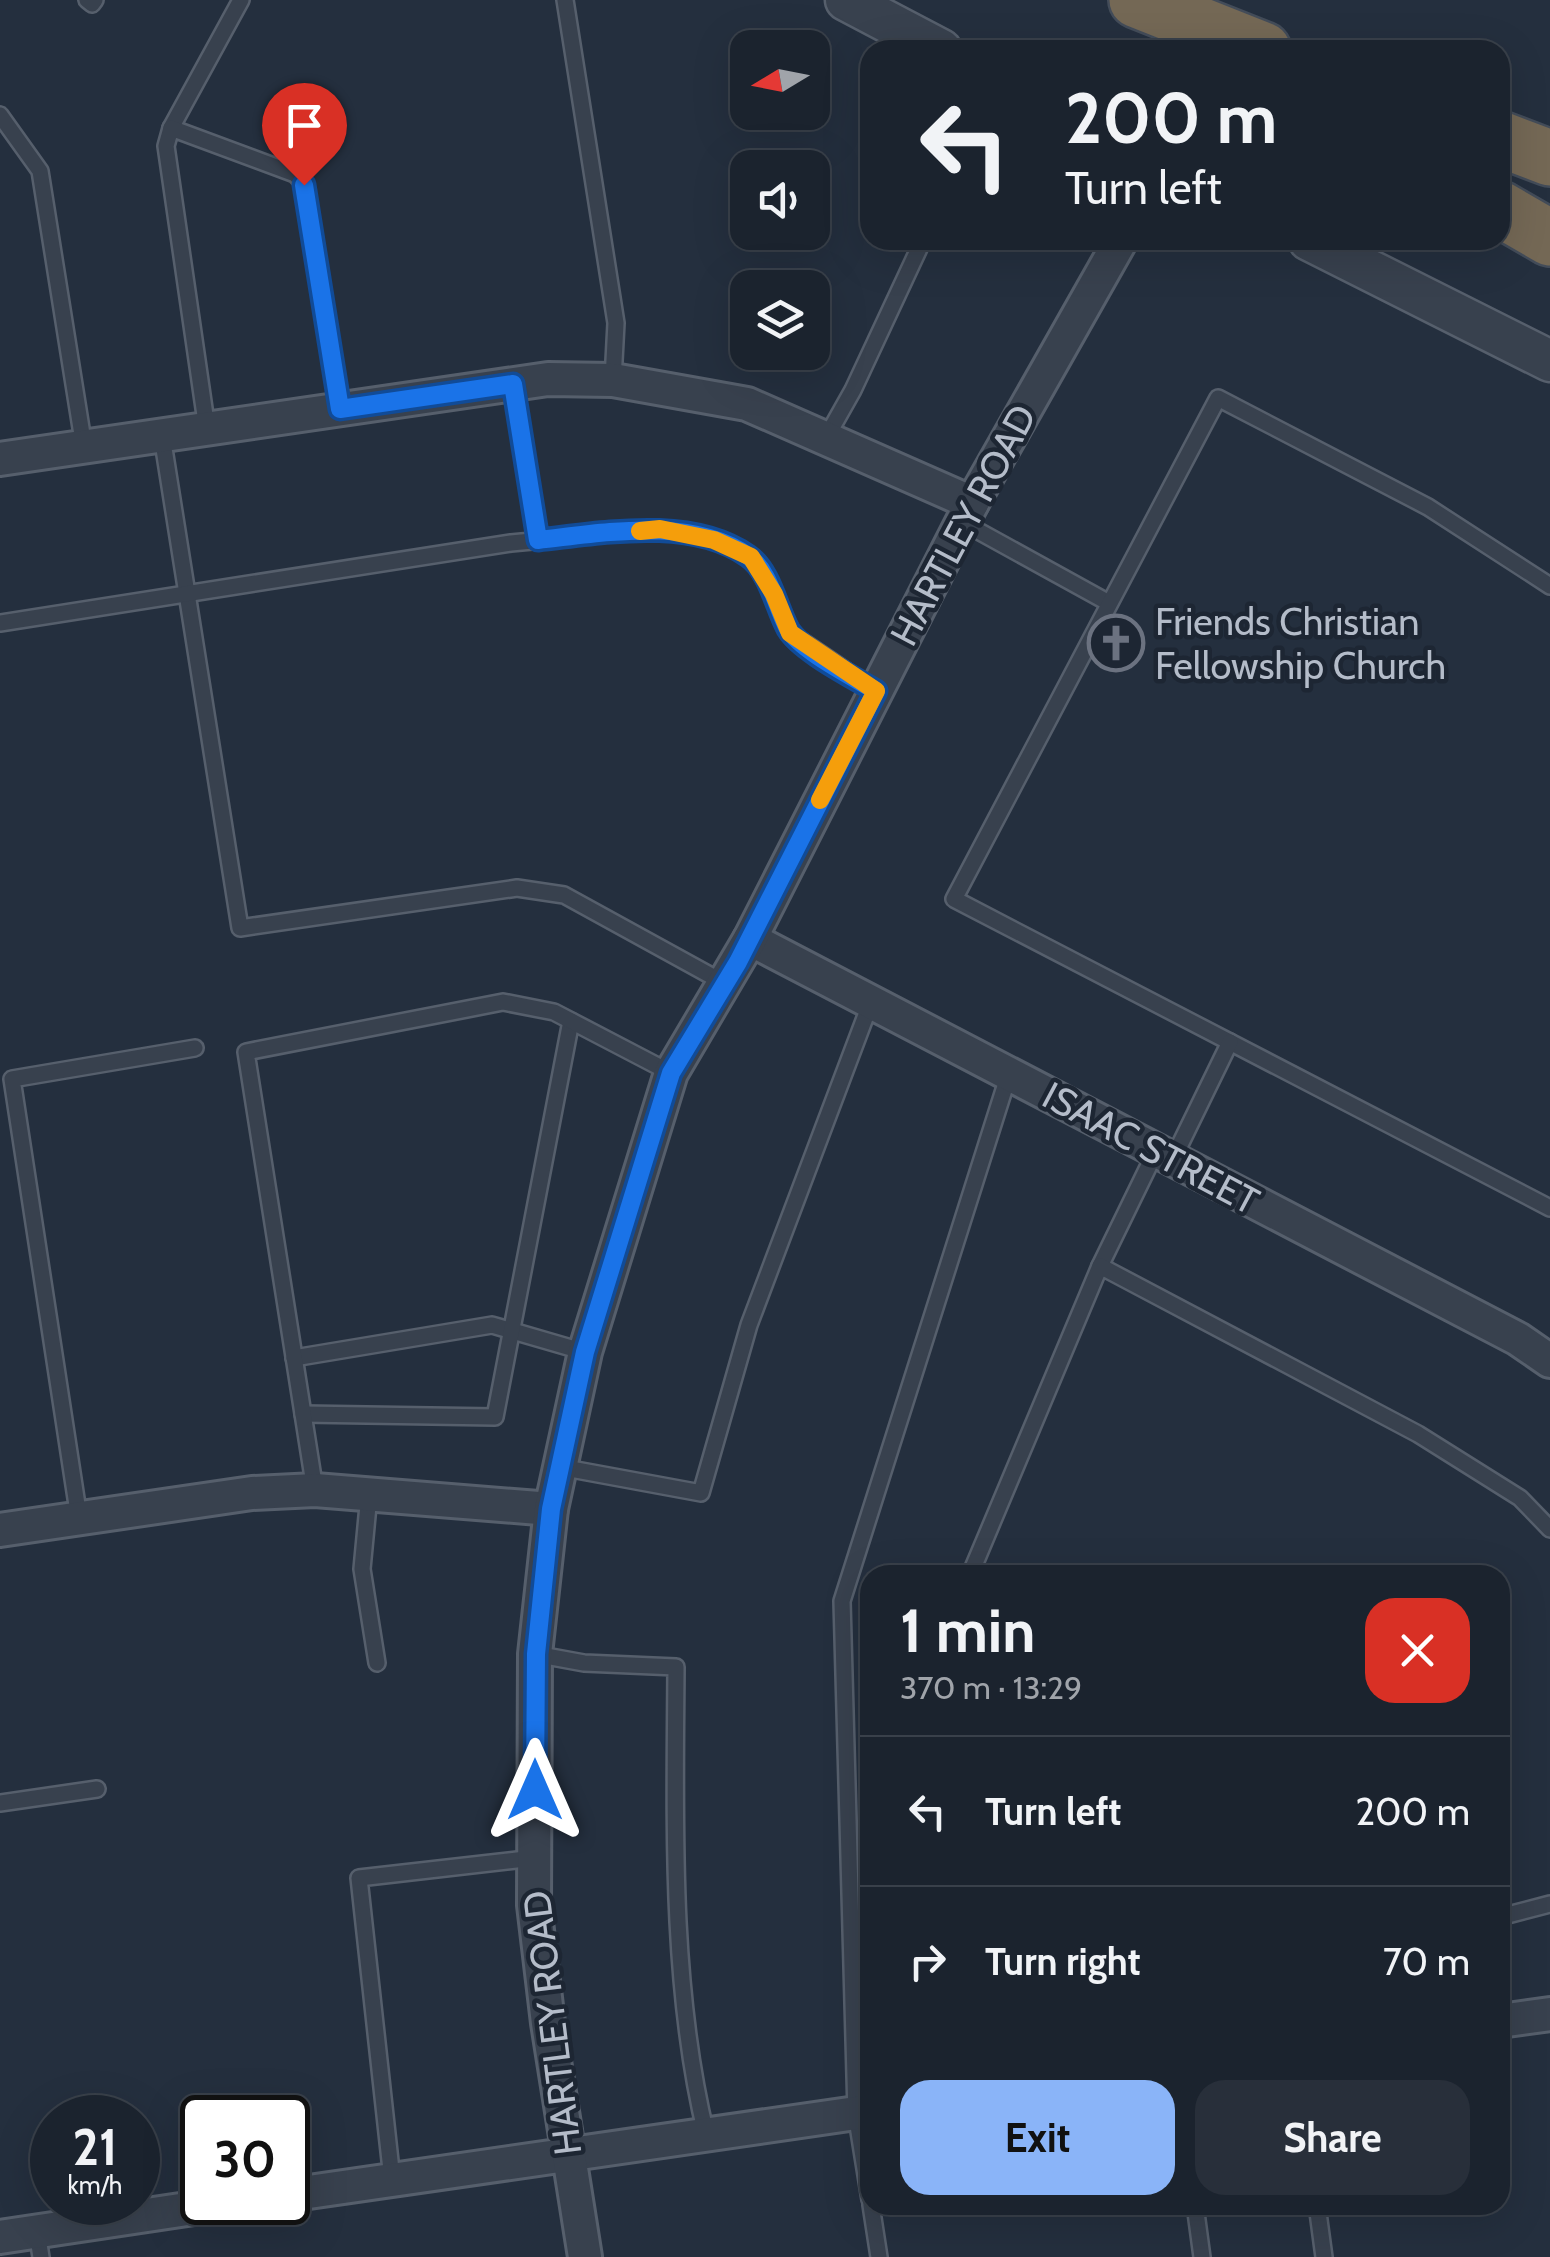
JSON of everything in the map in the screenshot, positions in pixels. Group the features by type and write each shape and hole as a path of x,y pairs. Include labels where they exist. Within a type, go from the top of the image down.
{"highway":[{"path":"1150,6 1210,40"},
{"path":"1150,6 1237,40"},
{"path":"1510,144 1550,158"},
{"path":"1510,215 1550,238"}],"street":[{"path":"846,0 923,40"},
{"name":"HARTLEY ROAD","path":"585,2257 567,2154 534,1905 534,1858 536,1654 551,1509 585,1352 671,1073 750,939 967,512 1116,250"},
{"path":"1329,250 1550,361"},
{"path":"0,459 548,379 613,380 747,404 826,438 967,512"},
{"name":"ISAAC STREET","path":"750,939 1518,1338 1550,1361"},
{"path":"0,1530 252,1493 315,1490 551,1509"},
{"path":"1510,2020 1550,2014"},
{"path":"310,2192 860,2112"},
{"path":"0,2237 39,2244 180,2214"}],"lane":[{"path":"87,0 92,4 94,0"},
{"path":"207,429 166,146 171,128 241,0"},
{"path":"565,0 616,323 613,380"},
{"path":"0,116 40,171 84,447"},
{"path":"171,128 295,174 304,185 340,409"},
{"path":"826,438 853,390 917,250"},
{"path":"513,384 538,540"},
{"path":"1550,586 1428,508 1218,398 954,900 1550,1208"},
{"path":"162,436 240,928 517,888 548,891 564,895 726,984"},
{"path":"967,512 1110,603"},
{"path":"0,623 538,540 660,529 714,540 751,557 774,594 790,633 876,691"},
{"path":"315,1490 246,1052 503,1002 528,1005 570,1021 671,1073"},
{"path":"560,1467 701,1494 749,1326 872,1002"},
{"path":"303,1414 495,1417 570,1021"},
{"path":"974,1565 1100,1266 1230,1042"},
{"path":"79,1518 12,1079 194,1048"},
{"path":"860,2039 842,1601 1010,1074"},
{"path":"1100,1266 1418,1434 1520,1498 1550,1529"},
{"path":"294,1358 492,1326 585,1352"},
{"path":"369,1495 362,1569 378,1663"},
{"path":"536,1654 584,1664 676,1667 675,1841 690,2068 706,2134"},
{"path":"0,1803 98,1789"},
{"path":"392,2179 359,1878 534,1858"},
{"path":"1510,1914 1550,1904"},
{"path":"872,2215 879,2257"},
{"path":"1196,2215 1202,2257"},
{"path":"1318,2215 1324,2257"}],"slow traffic":[{"path":"640,531 660,529 714,540 751,557 774,594 790,633 876,691 820,800"}],"place":[{"name":"Friends Christian Fellowship Church","path":"1116,643"}],"route":[{"path":"304,185 340,409 513,384 538,540 660,529 714,540 751,557 774,594 790,633 876,691 738,962 671,1073 585,1352 551,1509 536,1654 535,1790"}]}
